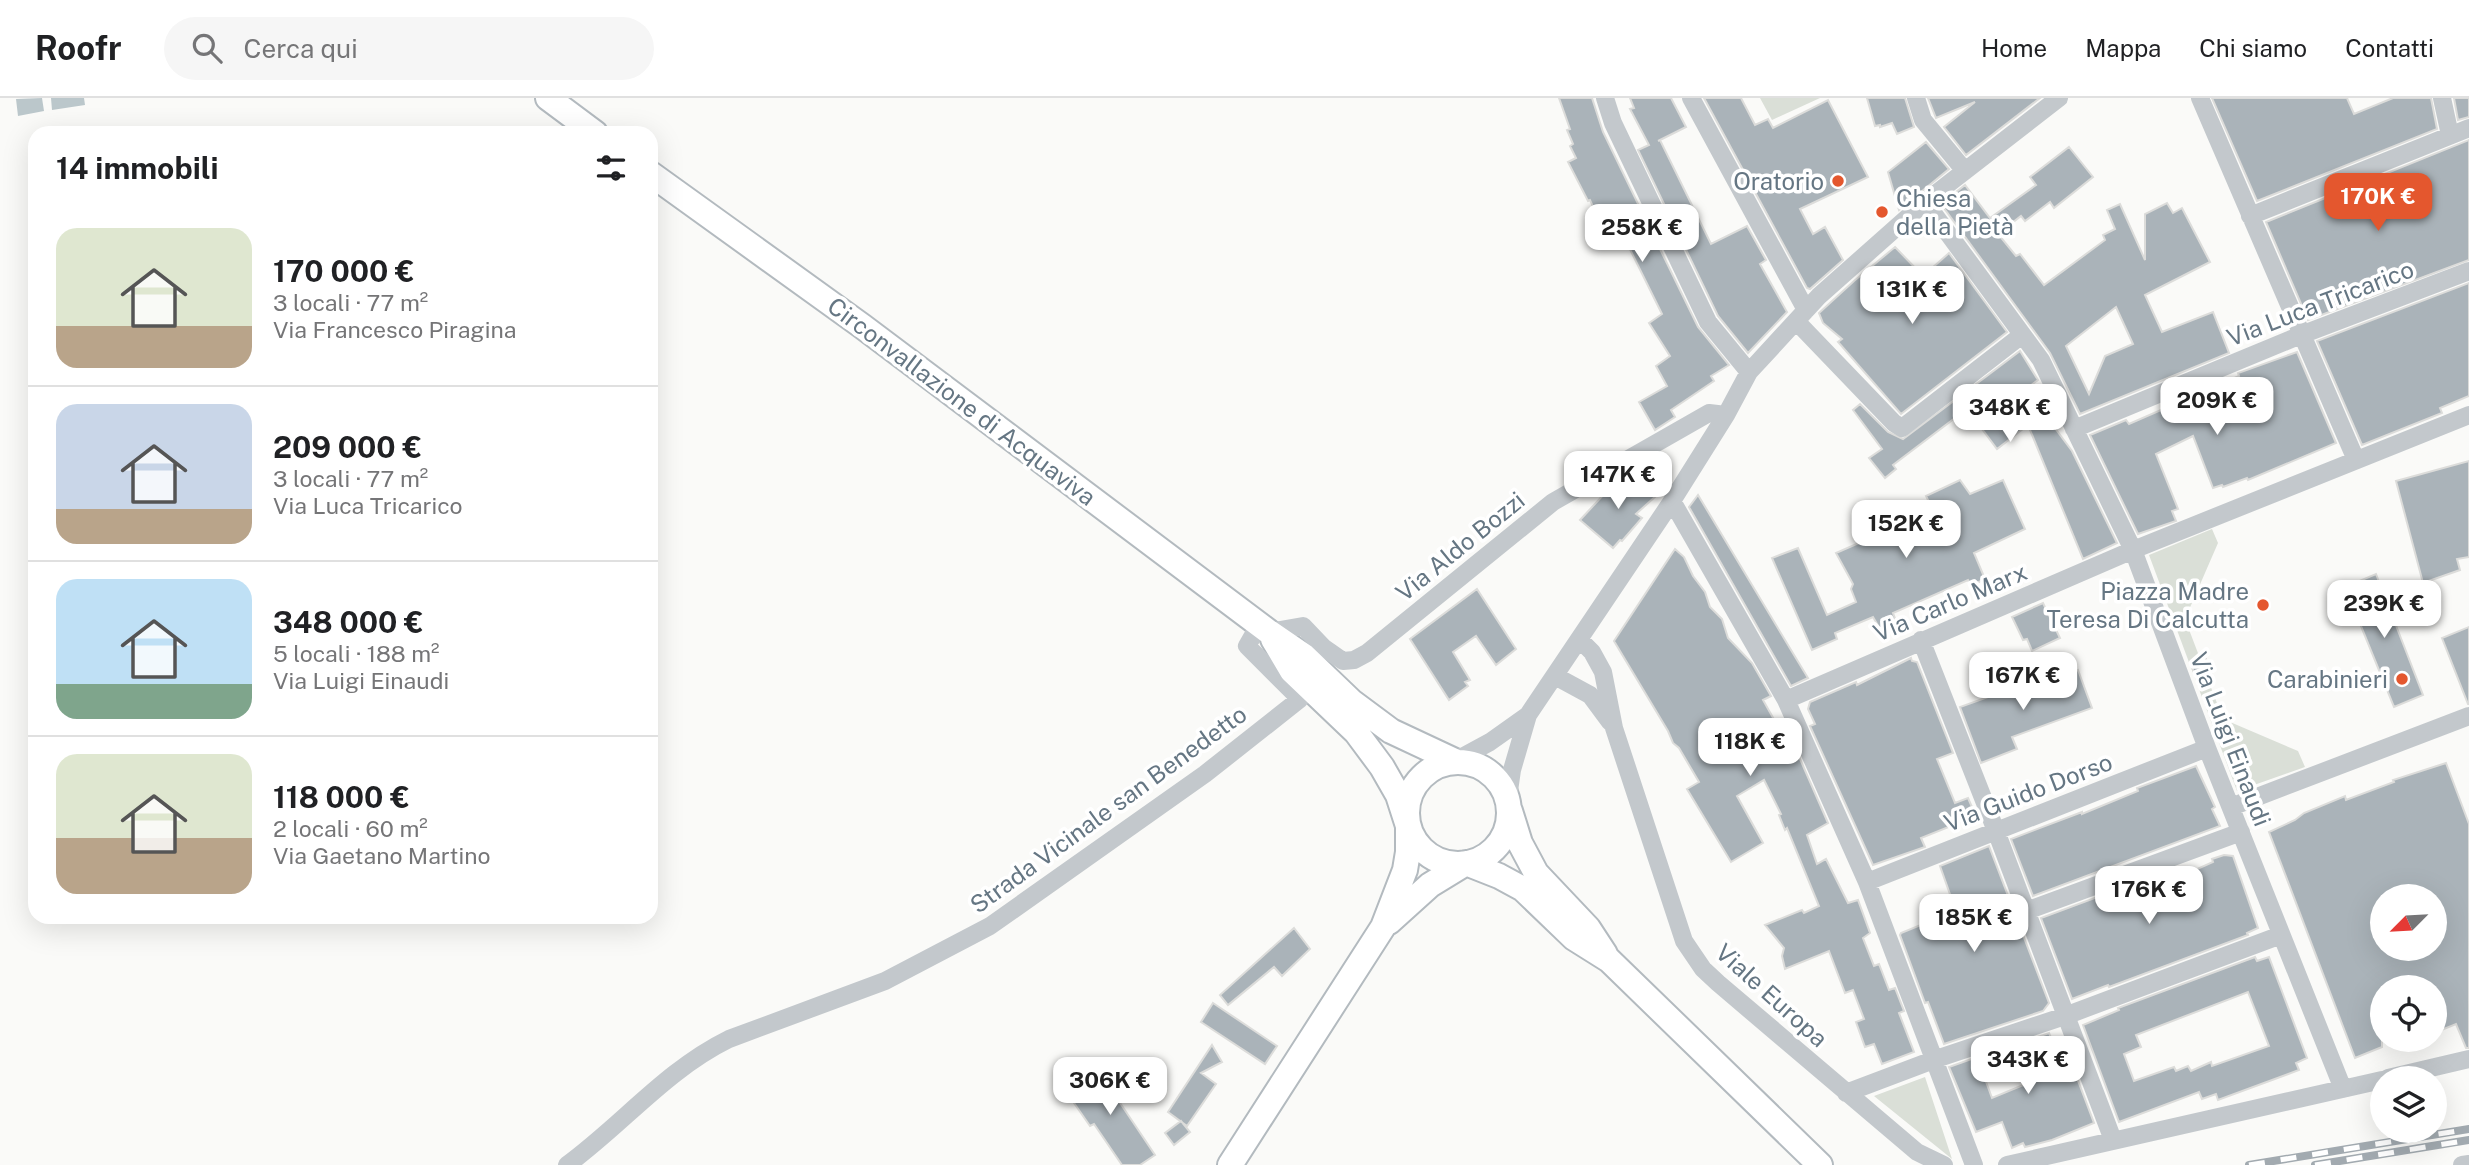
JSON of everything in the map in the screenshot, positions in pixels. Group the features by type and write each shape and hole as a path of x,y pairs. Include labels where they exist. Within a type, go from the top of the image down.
{"main road":[{"path":"548,98 585,126"},
{"name":"Circonvallazione di Acquaviva","path":"658,179 862,326 1304,656 1352,702 1391,731 1455,761"},
{"path":"1264,628 1292,671 1356,732 1382,767 1398,795 1408,826 1424,851 1437,860 1451,864 1480,859 1493,851 1502,839 1508,826 1509,805"},
{"path":"1230,1165 1383,927 1405,870 1409,796 1427,771 1440,764 1455,761 1472,763 1488,770 1500,783 1520,843 1536,873 1588,928 1609,960"},
{"path":"1383,927 1430,886 1466,863"},
{"path":"1466,863 1499,876 1523,890 1574,938 1609,960 1820,1165"}],"street":[{"path":"570,98 587,126"},
{"path":"1605,98 1613,123 1708,322 1749,372"},
{"path":"1691,98 1801,315 1894,423 1902,428 2022,335"},
{"path":"1916,98 1923,120 1965,171"},
{"path":"1509,805 1512,770 1528,715 1672,501 1726,415 1749,372 1801,315 1925,202 2059,98"},
{"path":"2200,98 2356,460"},
{"path":"2442,98 2450,135"},
{"path":"2250,216 2469,128"},
{"name":"Via Luigi Einaudi","path":"1925,202 2041,360 2133,550 2207,748 2343,1089"},
{"name":"Via Luca Tricarico","path":"2074,429 2301,335 2469,271"},
{"name":"Via Aldo Bozzi","path":"1264,628 1303,626 1323,647 1343,661 1354,660 1367,653 1553,502 1709,413 1726,415"},
{"name":"Via Carlo Marx","path":"1786,700 2133,550 2469,415"},
{"path":"1672,501 1786,700 1867,882 1974,1165"},
{"name":"Strada Vicinale san Benedetto","path":"568,1165 587,1151 672,1073 708,1049 885,981 990,926 1205,774 1300,699 1247,646 1264,628"},
{"name":"Viale Europa","path":"1579,639 1592,652 1603,671 1614,728 1676,918 1692,955 1718,983 1917,1153 1944,1165"},
{"path":"1922,640 2113,1140"},
{"name":"Viale Europa","path":"1555,676 1590,695 1614,728"},
{"path":"1455,761 1528,715"},
{"path":"2231,807 2469,716"},
{"name":"Via Guido Dorso","path":"1867,882 2207,748"},
{"path":"2026,911 2241,832"},
{"path":"1846,1093 2281,936"},
{"path":"2439,1066 2469,1059"},
{"path":"2007,1165 2370,1083"},
{"path":"2462,1165 2469,1164"}],"shaded area":[{"path":"42,98 44,111 18,116 16,99"},
{"path":"51,98 84,98 85,105 52,110"},
{"path":"1760,98 1820,98 1772,120"},
{"path":"2212,529 2218,543 2185,619 2223,719 2298,751 2305,767 2237,791 2149,555"},
{"path":"1925,1077 1952,1159 1874,1096"}],"building":[{"path":"1559,98 1592,98 1603,132 1698,327 1729,365 1711,376 1714,381 1671,410 1675,417 1655,430 1639,402 1667,386 1656,366 1670,356 1649,323 1662,314 1615,219 1602,226 1568,162 1576,158 1570,146 1573,144 1567,130 1570,129"},
{"path":"1630,98 1671,98 1686,127 1660,140 1711,244 1747,226 1766,260 1760,264 1787,312 1748,353 1718,316 1638,150 1649,145 1630,109 1634,108"},
{"path":"1704,98 1741,98 1755,125 1768,119 1773,128 1828,100 1868,177 1800,209 1813,234 1825,227 1843,260 1810,289 1807,288"},
{"path":"1867,98 1905,98 1914,127 1897,134 1892,123 1875,126"},
{"path":"1928,98 2040,98 1966,155 1944,127 1975,102 1936,118"},
{"path":"2212,98 2347,98 2354,114 2393,98 2431,98 2437,129 2257,201"},
{"path":"2454,98 2469,98 2469,117 2458,120"},
{"path":"2469,140 2469,260 2308,320 2266,222"},
{"path":"1926,142 1949,169 1899,210 1888,172"},
{"path":"2069,147 2093,177 2054,208 2050,202 2025,221 2021,216 1998,234 2016,256 2020,254 2044,285 2105,240 2103,235 2115,229 2107,210 2120,204 2145,260 2145,214 2167,203 2173,213 2182,208 2210,262 2145,295 2162,332 2213,312 2229,353 2080,414 2050,353 1941,204 1965,185 1990,218 2036,185 2030,177","holes":["2116,307 2133,344 2105,356 2089,394 2066,346"]},
{"path":"1895,247 1923,276 1949,253 2007,332 1901,414 1838,342 1842,339 1823,323 1819,313"},
{"path":"2469,283 2469,396 2440,408 2442,413 2362,445 2317,341"},
{"path":"2020,351 2038,380 2026,389 2072,451 2117,543 2083,559 2028,425 1997,449 1967,409 1893,465 1896,469 1885,478 1869,458 1882,449 1853,410 1860,404 1888,432 1903,439"},
{"path":"2297,352 2336,443 2248,480 2247,478 2213,488 2193,436 2156,454 2178,509 2172,511 2176,521 2138,534 2090,435 2126,420 2129,424 2239,376 2238,373"},
{"path":"2469,461 2469,557 2457,559 2460,570 2423,583 2396,481"},
{"path":"1620,477 1637,492 1648,482 1657,495 1636,514 1642,518 1613,548 1580,520"},
{"path":"1960,480 1970,494 2003,480 2025,529 1974,553 1985,579 1971,586 1968,580 1893,613 1896,621 1880,629 1873,617 1835,633 1837,639 1812,650 1772,558 1798,548 1827,615 1856,602 1851,589 1853,584 1836,553 1925,514 1929,502 1926,496"},
{"path":"1698,495 1808,678 1791,686 1689,507"},
{"path":"1675,549 1684,557 1705,592 1710,607 1722,619 1728,638 1752,663 1771,696 1763,700 1785,739 1790,736 1828,823 1807,835 1817,864 1826,859 1848,903 1858,900 1870,933 1863,938 1874,966 1879,964 1889,990 1895,988 1904,1011 1899,1013 1914,1052 1882,1064 1874,1044 1865,1047 1856,1022 1864,1019 1853,990 1845,993 1829,951 1785,969 1782,956 1784,948 1765,925 1819,906 1764,780 1737,796 1763,843 1731,862 1687,789 1699,782 1679,748 1673,743 1614,641"},
{"path":"2376,574 2423,695 2394,707 2345,587"},
{"path":"1477,589 1516,649 1496,665 1476,636 1453,652 1470,680 1465,682 1468,686 1449,700 1410,639"},
{"path":"2043,603 2060,638 2032,651 2027,639 2023,640 2012,617"},
{"path":"2469,627 2469,704 2468,704 2442,638"},
{"path":"2205,656 2214,682 2200,688 2190,662"},
{"path":"1911,658 1917,662 1953,753 1937,759 1955,803 1968,798 1976,816 1921,838 1925,847 1873,865 1810,726 1815,724 1808,709 1810,702 1856,682 1857,685"},
{"path":"2078,670 2092,708 2012,737 2017,749 1981,763 1960,707 2049,675 2051,680"},
{"path":"2446,763 2469,824 2469,1048 2466,1048 2456,1024 2447,1028 2447,975 2370,975 2370,1052 2355,1058 2269,832 2304,813 2345,796 2346,800 2394,782 2393,780"},
{"path":"2196,766 2215,807 2212,809 2220,826 2033,896 2011,839 2082,814 2138,791 2137,788"},
{"path":"1989,846 2049,1003 2043,1011 1944,1044 1928,1002 1925,1003 1900,935 1938,918 1934,908 1952,900 1940,866"},
{"path":"2224,855 2233,856 2258,928 2247,933 2248,935 2072,999 2041,918 2124,887 2125,892 2182,871 2184,875"},
{"path":"1294,928 1310,949 1282,976 1274,967 1228,1005 1220,995"},
{"path":"2255,957 2257,961 2269,957 2307,1058 2296,1063 2299,1070 2218,1100 2216,1094 2202,1099 2199,1092 2119,1122 2083,1025 2119,1010 2118,1008","holes":["2248,992 2269,1046 2212,1066 2211,1062 2191,1071 2188,1066 2176,1071 2174,1067 2134,1081 2124,1054 2141,1047 2136,1035"]},
{"path":"1213,1003 1277,1046 1265,1064 1201,1022"},
{"path":"2049,1033 2054,1045 2063,1041 2094,1123 2052,1140 2025,1147 2023,1143 2012,1148 2002,1122 1976,1132 1949,1067 1977,1057 1992,1098 2033,1081 2018,1044"},
{"path":"1212,1045 1222,1062 1201,1073 1216,1084 1187,1126 1168,1112"},
{"path":"1102,1064 1116,1085 1110,1088 1155,1155 1140,1165 1122,1165 1094,1124 1090,1126 1065,1090"},
{"path":"1181,1121 1190,1132 1174,1145 1165,1133"}],"railway":[{"path":"2249,1165 2469,1129"},
{"path":"2315,1165 2469,1140"}],"place":[{"name":"Oratorio","path":"1838,181"},
{"name":"Chiesa della Pietà","path":"1882,212"},
{"name":"Piazza Madre Teresa Di Calcutta","path":"2263,605"},
{"name":"Carabinieri","path":"2402,679"}]}
